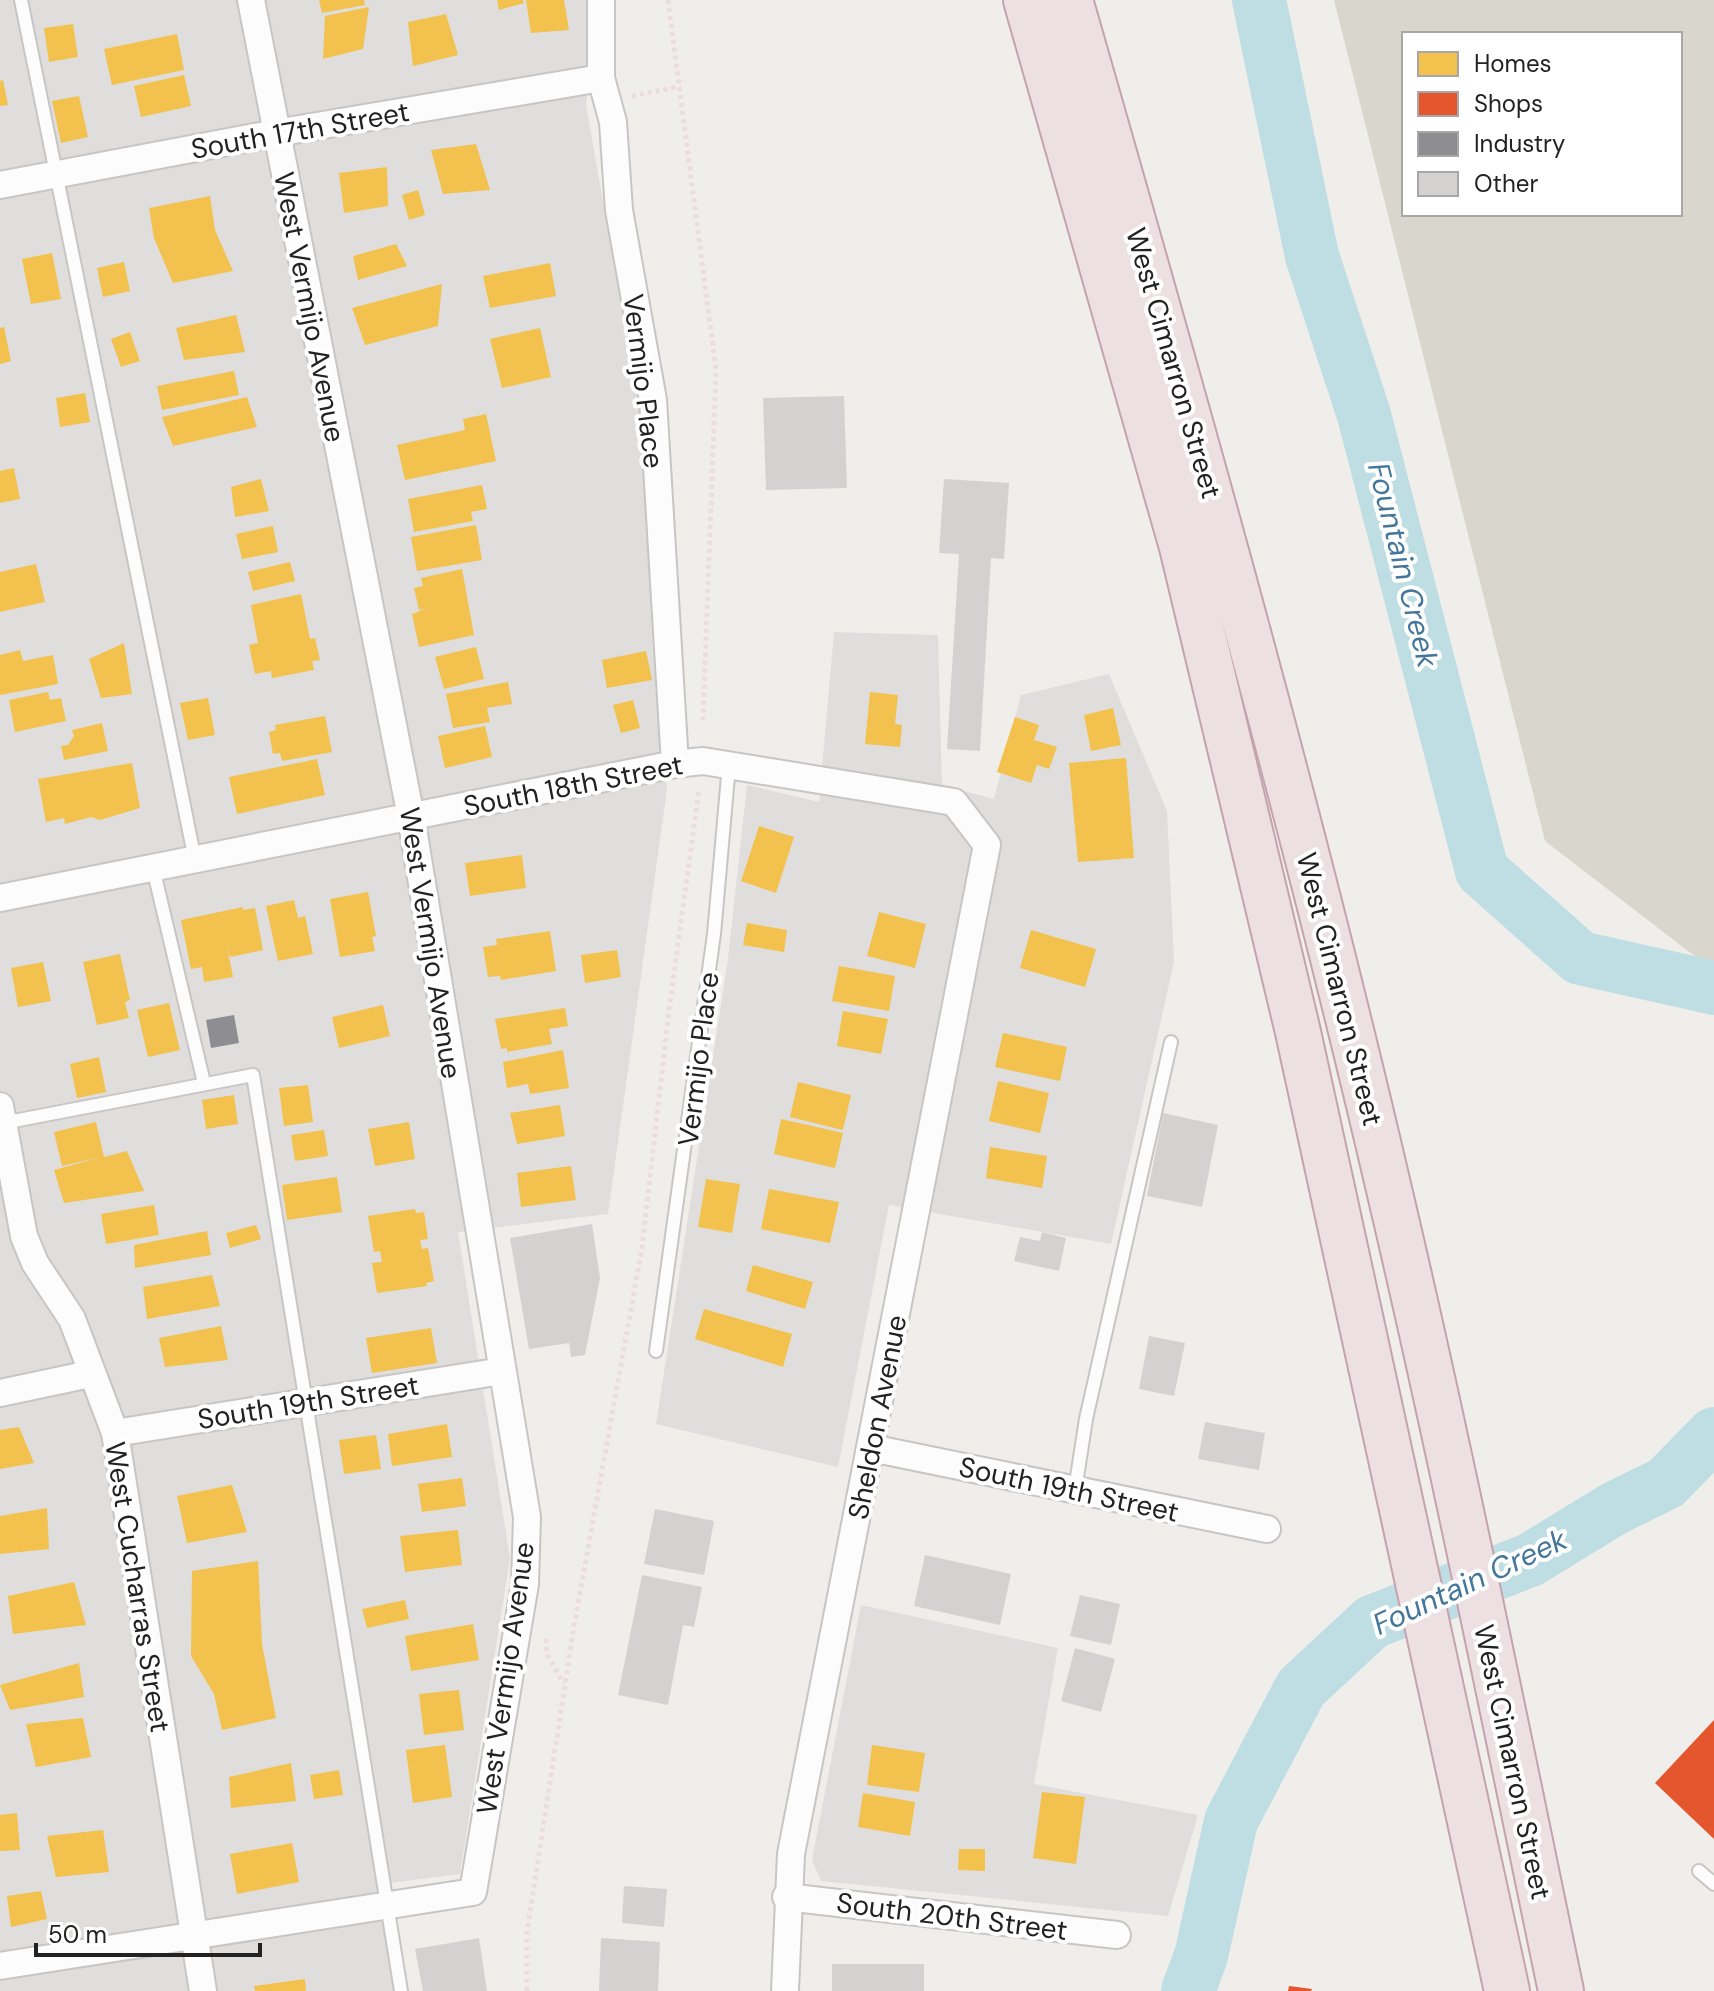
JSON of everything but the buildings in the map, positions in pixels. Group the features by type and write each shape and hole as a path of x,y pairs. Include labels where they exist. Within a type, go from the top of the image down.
{"highway":[{"name":"West Cimarron Street","path":"1026,0 1182,547 1298,1032 1446,1699 1502,1979"},
{"name":"West Cimarron Street","path":"1070,0 1214,501 1388,1185 1561,1991"}],"street":[{"name":"West Vermijo Avenue","path":"251,0 411,817 527,1517 525,1584 473,1892 387,1906"},
{"name":"Vermijo Place","path":"601,0 604,89 613,122 619,210 653,400 675,764"},
{"name":"South 17th Street","path":"0,185 276,133 604,89"},
{"name":"South 18th Street","path":"0,898 675,764 716,763 954,802 987,845"},
{"name":"Sheldon Avenue","path":"785,1991 786,1897 791,1854 987,845"},
{"name":"West Cucharras Street","path":"2,1115 24,1236 35,1263 72,1319 90,1374 115,1433 203,1991"},
{"name":"South 19th Street","path":"115,1433 502,1371"},
{"path":"0,1393 90,1374"},
{"name":"South 19th Street","path":"871,1448 1267,1529"},
{"name":"South 20th Street","path":"786,1897 1117,1935"},
{"path":"0,1966 387,1906"}],"lane":[{"path":"21,0 195,860"},
{"name":"Vermijo Place","path":"656,1351 712,948 716,763"},
{"path":"153,868 204,1083"},
{"path":"1075,1490 1086,1419 1171,1042"},
{"path":"2,1115 253,1075 401,1991"},
{"path":"1699,1871 1714,1884"}],"path":[{"path":"527,1991 527,1932 574,1626 642,1248 669,1010 716,763 702,675 716,370 668,0"},
{"path":"604,89 677,87"}],"shaded area":[{"path":"0,0 590,0 593,25 586,105 639,407 667,789 608,1214 458,1232 510,1558 460,1874 382,1884 399,1991 0,1991"},
{"path":"1334,0 1714,0 1714,971 1545,841"},
{"path":"834,632 938,635 942,785 994,799 1021,695 1109,674 1167,811 1174,962 1111,1244 889,1205 838,1467 656,1424 728,959 747,785 819,802"},
{"path":"861,1605 1058,1648 1034,1784 1198,1815 1168,1916 821,1881 812,1860"}],"waterway":[{"name":"Fountain Creek","path":"1259,0 1312,256 1364,415 1482,871 1580,958 1714,988"},
{"name":"Fountain Creek","path":"1188,1991 1201,1956 1231,1821 1301,1688 1372,1622 1530,1560 1615,1508 1666,1483 1714,1434"}]}
